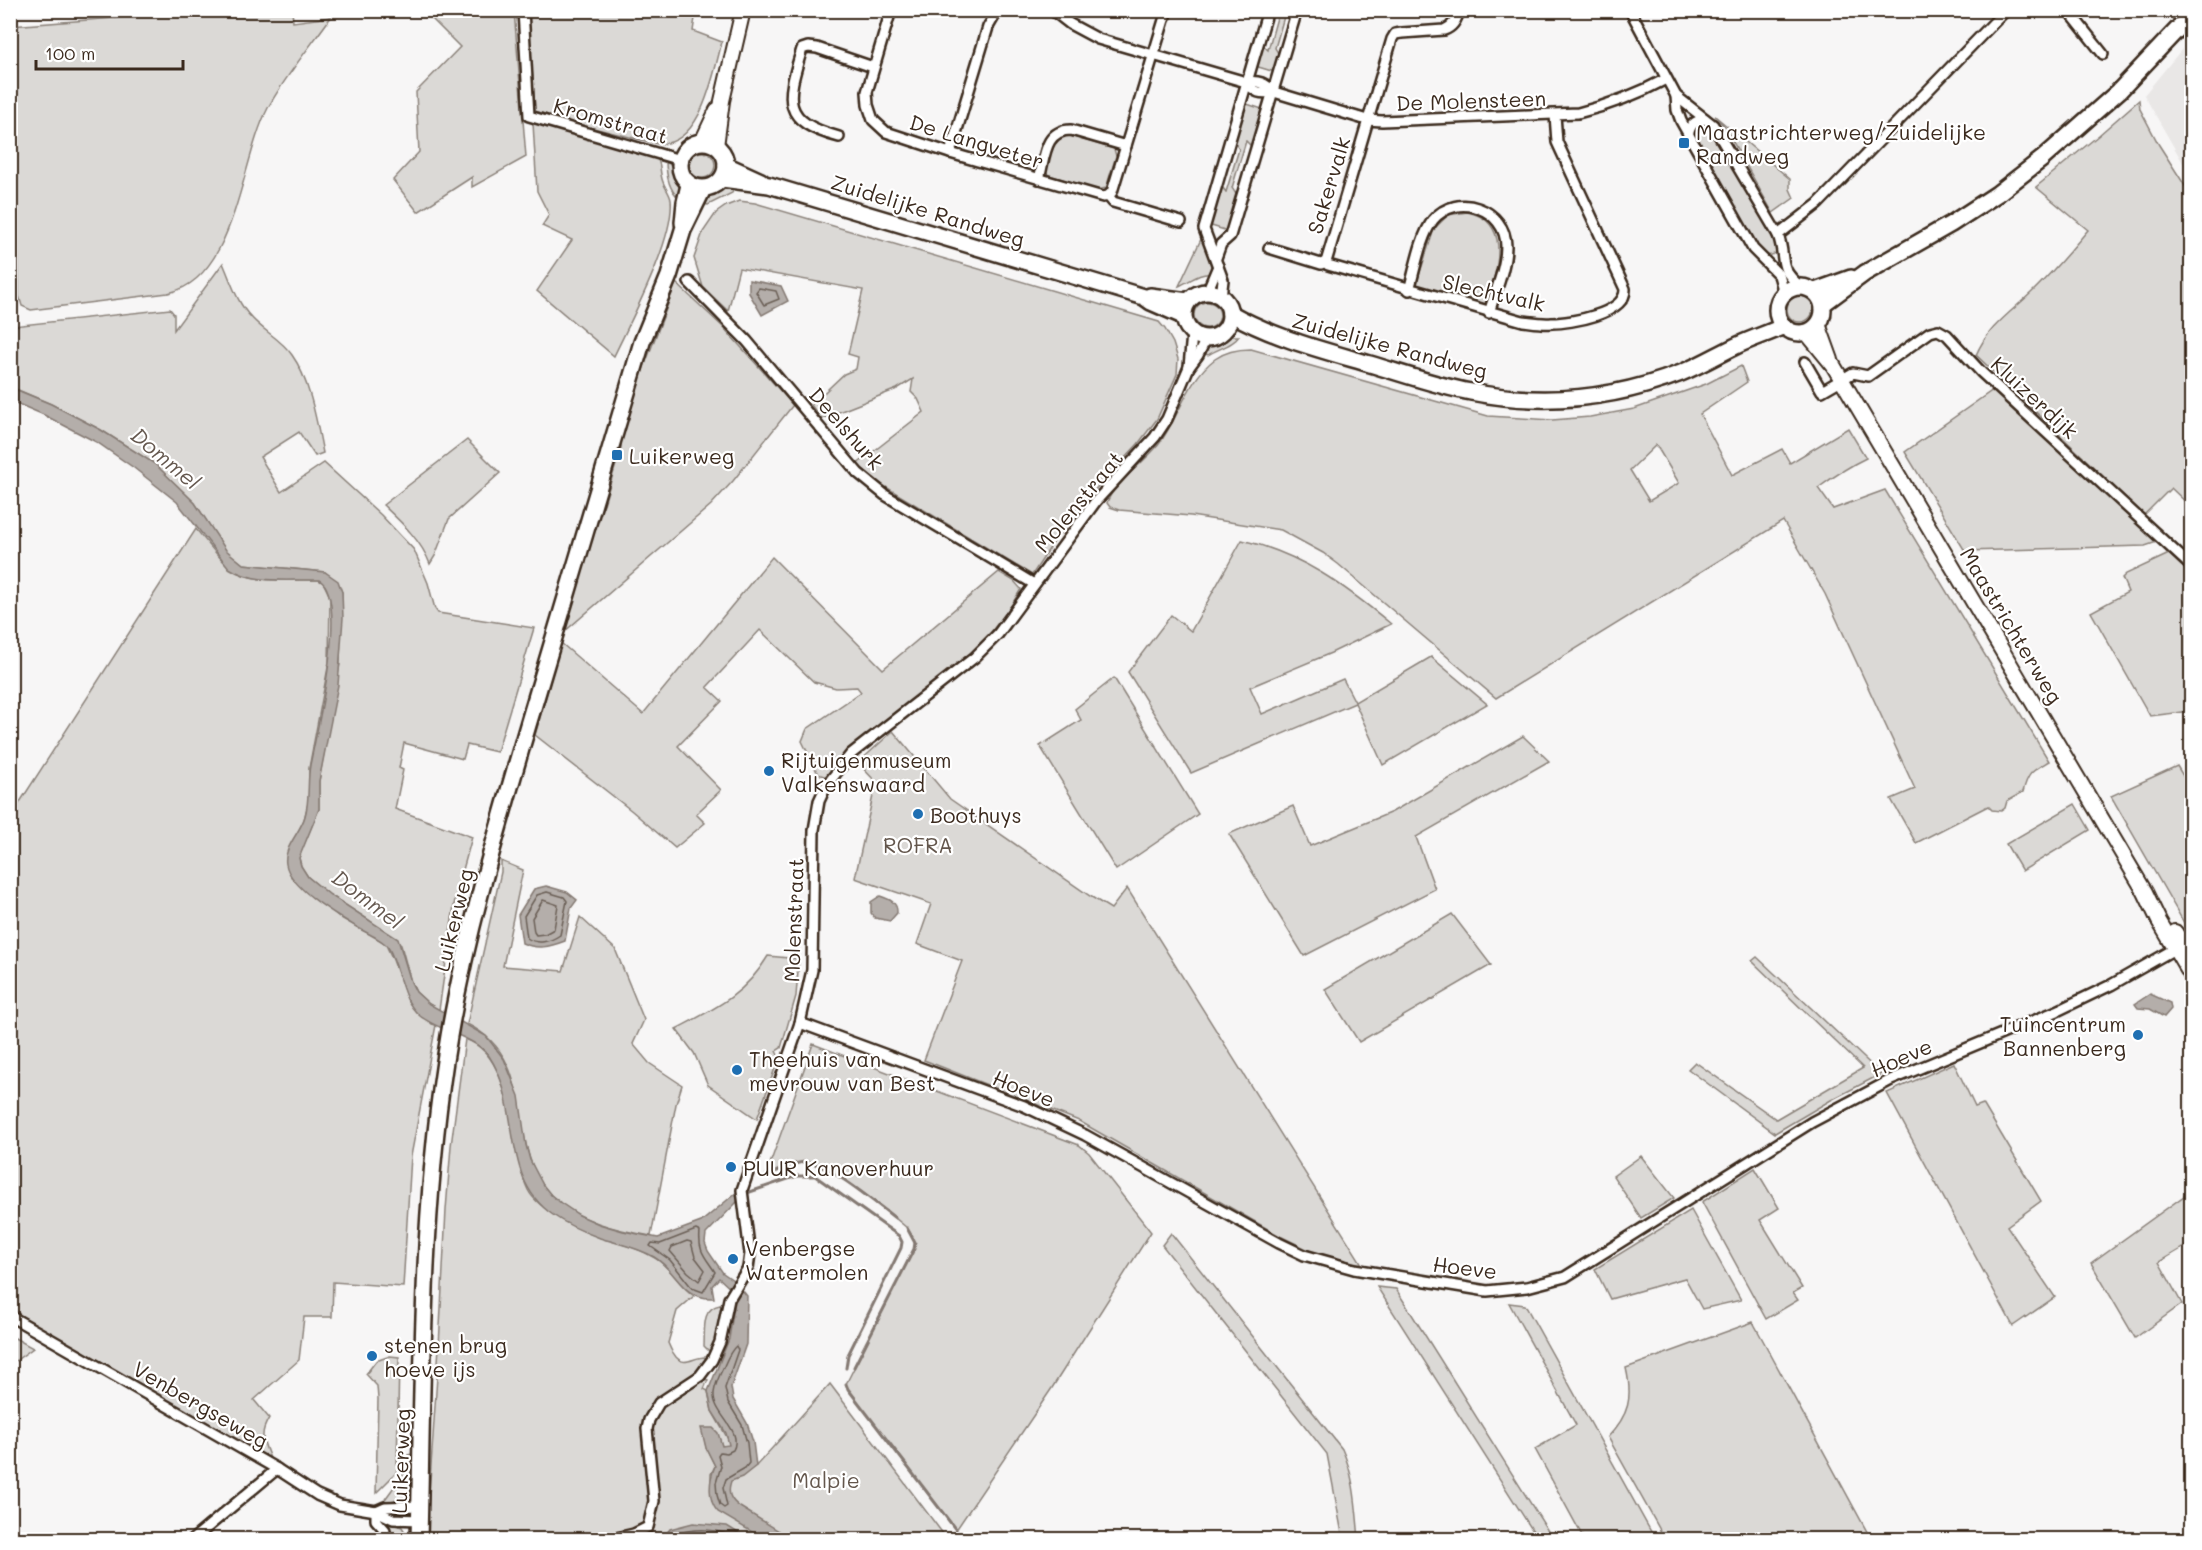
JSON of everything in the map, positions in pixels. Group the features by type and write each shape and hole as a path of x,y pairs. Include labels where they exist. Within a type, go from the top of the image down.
{"main road":[{"path":"709,144 722,101 743,10"},
{"path":"1813,294 1865,273 1951,225 1997,194 2042,159 2119,91 2187,16"},
{"path":"709,144 725,157 724,172 710,187 696,187 681,174 680,160 688,147 709,144"},
{"name":"Zuidelijke Randweg","path":"724,172 1144,297 1151,302 1186,309"},
{"name":"Luikerweg","path":"418,1539 431,1185 436,1122 448,1040 470,928 642,342 669,276 683,230 685,202 696,187"},
{"path":"1793,287 1813,294 1823,311 1812,328 1791,331 1781,320 1777,307 1782,295 1793,287"},
{"path":"1200,293 1214,294 1225,301 1230,313 1226,329 1214,338 1199,336 1187,328 1186,309 1200,293"},
{"name":"Zuidelijke Randweg","path":"1230,313 1272,334"},
{"name":"Zuidelijke Randweg","path":"1226,329 1272,334 1471,392 1510,398 1555,400 1592,397 1634,389 1682,373 1739,345 1781,320"},
{"name":"Maastrichterweg","path":"1812,328 2183,954 2192,977"}],"street":[{"name":"Kromstraat","path":"523,10 529,116 680,160"},
{"name":"De Langveter","path":"891,10 867,92 873,120 886,132 950,153 1103,197 1108,196 1113,202 1181,222"},
{"path":"950,153 988,27 998,10"},
{"name":"De Molensteen","path":"1052,10 1070,24 1098,39 1246,82 1265,83 1274,92 1367,120 1578,113 1604,107 1666,79"},
{"path":"1108,196 1112,192 1167,10"},
{"path":"1214,294 1223,280 1204,229 1268,10"},
{"path":"1217,262 1219,249 1230,236 1297,10"},
{"name":"Sakervalk","path":"1326,262 1392,39 1395,34 1450,28 1459,10"},
{"path":"1630,10 1676,96 1713,125 1778,235 1782,245 1785,272 1813,294"},
{"path":"1778,235 1818,204 2006,10"},
{"path":"2068,10 2103,54"},
{"path":"839,137 812,127 800,119 791,105 791,87 802,49 816,48 873,67"},
{"path":"1676,96 1677,110 1688,136 1753,249 1779,275 1782,295"},
{"name":"Slechtvalk","path":"1269,248 1321,264 1326,262 1328,265 1409,290 1523,321 1551,324 1567,322 1586,319 1612,308 1620,302 1625,293 1557,142 1555,115"},
{"path":"1688,136 1695,122 1705,119"},
{"path":"1039,178 1050,140 1055,133 1062,130 1071,130 1126,146"},
{"path":"1409,290 1431,222 1442,212 1455,206 1476,207 1496,219 1506,240 1505,255 1489,313"},
{"path":"1206,235 1216,240 1226,240"},
{"path":"1765,261 1776,257 1781,252"},
{"name":"Deelshurk","path":"688,282 747,341 858,473 885,495 1034,584"},
{"name":"Kluizerdijk","path":"1841,380 1853,372 1868,376 1930,332 1938,330 1947,335 1981,372 2192,567"},
{"name":"Molenstraat","path":"1189,367 1198,355 1199,336"},
{"name":"Molenstraat","path":"608,1539 634,1534 648,1527 654,1501 647,1429 649,1420 659,1403 700,1376 712,1360 720,1342 729,1299 748,1268 750,1254 743,1195 800,1023 812,970 814,830 819,801 826,786 851,754 975,657 998,634 1096,501 1155,437 1167,419 1189,367 1199,336"},
{"path":"1805,362 1822,391 1841,380"},
{"name":"Hoeve","path":"800,1023 1024,1106 1084,1135 1279,1244 1304,1255 1354,1269 1487,1291 1515,1289 1565,1276 1812,1122 1852,1100 1891,1080 2057,1011 2183,954"},
{"name":"Venbergseweg","path":"10,1316 277,1469 317,1495 340,1505 376,1511 393,1519 419,1513"},
{"path":"192,1539 277,1469"},
{"name":"Venbergseweg","path":"376,1511 385,1507 419,1513"},
{"name":"Luikerweg","path":"376,1511 376,1520 385,1530"}],"shaded area":[{"path":"2191,38 2191,177 2144,95"}],"green space":[{"path":"124,10 292,10 293,22 331,17 290,73 268,108 258,131 233,216 222,243 208,266 191,283 168,293 31,310 22,306 19,296 18,230 11,215 11,26 126,17"},
{"path":"424,11 514,11 526,157 472,187 472,177 418,212 393,180 419,152 416,92 460,47"},
{"path":"528,11 681,11 695,18 693,31 722,42 703,106 685,133 673,142 658,144 535,111"},
{"path":"1276,11 1294,11 1291,19 1285,13 1275,48 1280,56 1275,72 1255,66 1262,44 1268,50 1278,14"},
{"path":"2139,100 2140,109 2159,145 2191,195 2191,507 2171,488 2144,515 1976,355 1993,328 2046,278 2088,230 2036,187"},
{"path":"1244,103 1265,110 1253,148 1246,141 1232,188 1238,197 1228,231 1208,225 1220,184 1226,192 1239,149 1233,140"},
{"path":"1715,116 1790,179 1790,189 1794,198 1773,213 1724,126"},
{"path":"533,123 653,154 659,162 663,182 671,200 666,235 641,301 614,356 537,291 572,240 542,226 549,215 537,191"},
{"path":"1707,123 1777,239 1778,251 1773,254 1768,256 1759,251 1693,138 1692,130 1696,125"},
{"path":"1062,135 1114,149 1116,156 1106,188 1098,190 1045,172 1052,143"},
{"path":"702,152 711,156 715,165 711,174 702,178 693,174 689,165 693,156"},
{"path":"666,160 682,188 679,198 668,181"},
{"path":"729,186 735,187 732,193 708,205 702,204 706,195"},
{"path":"739,201 755,203 1159,322 1165,329 1178,359 1177,374 1157,419 1138,444 1073,513 1032,575 866,475 856,465 924,412 918,399 911,392 913,379 897,389 821,419 811,405 844,374 856,369 858,357 848,354 863,290 739,268 728,311 703,287 694,258 703,232 716,213"},
{"path":"1467,212 1488,222 1497,239 1496,271 1485,305 1416,285 1434,229 1448,215"},
{"path":"10,227 13,263 13,326 170,309 174,314 174,330 223,263 246,311 292,355 304,377 312,402 323,453 315,456 299,432 260,457 281,492 324,463 381,515 414,550 438,613 534,628 497,752 467,745 463,759 404,743 399,768 403,770 395,809 472,837 455,899 439,1010 416,992 401,945 308,877 299,858 319,809 319,781 340,664 342,592 325,572 243,564 226,551 195,503 155,464 101,430 51,404 11,387"},
{"path":"1202,237 1211,260 1212,274 1199,276 1179,286"},
{"path":"676,283 723,327 793,405 711,505 564,632 592,530 604,504 621,448 622,425"},
{"path":"1800,296 1810,299 1813,309 1810,319 1800,322 1790,319 1787,309 1790,299"},
{"path":"1207,302 1217,305 1220,315 1217,325 1207,328 1197,325 1194,315 1197,305"},
{"path":"1227,336 1239,336 1208,355 1203,353 1209,345"},
{"path":"1251,349 1488,416 1552,420 1590,417 1634,409 1706,384 1741,366 1747,382 1700,414 1732,475 1782,449 1790,463 1848,428 1866,458 1818,488 1833,509 1885,490 2049,761 2032,773 2023,792 2007,801 2005,808 2001,811 1992,810 1988,806 1916,843 1891,799 1915,789 1825,594 1783,521 1496,698 1338,564 1281,530 1191,516 1119,510 1110,507 1107,503 1110,496 1159,444 1191,388 1206,367 1223,354","holes":["1656,445 1679,483 1649,501 1630,470"]},
{"path":"1993,390 2157,542 2145,546 1965,551 1905,452"},
{"path":"467,440 500,473 449,519 430,564 416,539 383,505"},
{"path":"196,529 222,560 239,573 261,579 319,580 323,582 330,597 329,662 309,768 309,799 304,820 289,849 291,877 339,917 385,943 408,1001 432,1024 436,1025 411,1156 403,1287 333,1282 332,1317 304,1317 299,1360 254,1400 269,1418 263,1435 271,1461 11,1314 11,816"},
{"path":"1242,540 1284,554 1322,573 1391,624 1331,653 1250,687 1262,714 1343,679 1355,702 1431,657 1487,704 1383,765 1355,703 1191,773 1128,672 1171,615 1191,631"},
{"path":"2169,554 2191,575 2191,711 2150,716 2091,612 2128,592 2122,578 2126,574"},
{"path":"772,557 883,669 999,572 1014,581 1021,589 978,649 889,717 848,753 827,777 818,774 802,741 807,729 861,692 857,687 836,688 814,682 760,630 707,687 722,701 678,746 721,790 696,814 705,823 675,848 535,735 561,643 643,714"},
{"path":"1114,678 1198,814 1116,870 1040,746 1081,720 1075,709"},
{"name":"ROFRA","path":"893,731 950,799 1090,896 1111,909 1127,888 1362,1264 1315,1253 1280,1236 1079,1121 924,1060 962,961 917,944 931,904 855,878 876,782 858,763"},
{"path":"1523,736 1549,761 1416,837 1435,889 1304,956 1229,834 1293,806 1310,846 1392,812"},
{"path":"2177,766 2191,789 2191,935 2111,796"},
{"path":"2075,804 2090,830 2022,871 2006,844"},
{"path":"501,861 523,870 503,966 563,971 580,917 615,949 644,1020 633,1044 649,1063 682,1085 676,1104 651,1236 624,1231 585,1218 561,1204 551,1195 537,1175 528,1153 519,1105 505,1059 490,1040 467,1024 501,872"},
{"path":"1452,914 1491,965 1359,1042 1325,989"},
{"path":"768,956 799,959 796,996 781,1048 776,1051 779,1057 757,1119 708,1085 694,1053 676,1029 728,1000 759,970"},
{"path":"1757,957 1881,1074 1775,1133 1688,1069 1695,1062 1776,1119 1863,1068 1752,961"},
{"path":"465,1039 482,1049 494,1064 508,1105 521,1172 533,1198 573,1226 655,1258 666,1266 683,1287 694,1296 677,1311 668,1343 679,1360 705,1357 707,1363 657,1401 648,1414 646,1442 649,1508 645,1521 636,1529 573,1539 426,1540 446,1210 451,1146"},
{"path":"813,1044 1079,1145 1089,1153 1151,1232 1052,1388 956,1530 846,1384 914,1249 912,1235 907,1228 858,1189 816,1164 796,1163 766,1175"},
{"path":"1954,1063 1975,1107 1983,1104 2041,1201 2007,1226 2055,1297 2013,1326 1887,1093"},
{"path":"1641,1156 1674,1198 1641,1218 1613,1176"},
{"path":"1755,1168 1779,1208 1760,1220 1802,1288 1793,1293 1798,1300 1766,1319 1702,1202"},
{"path":"2191,1191 2191,1243 2159,1262 2182,1304 2135,1338 2091,1263"},
{"path":"1691,1210 1741,1300 1702,1309 1685,1278 1610,1299 1595,1269"},
{"path":"1171,1233 1342,1449 1352,1482 1359,1539 1343,1539 1327,1454 1162,1245"},
{"path":"1377,1287 1396,1289 1553,1539 1538,1539"},
{"path":"1509,1303 1525,1305 1655,1539 1584,1539 1535,1449 1576,1425"},
{"path":"720,1305 723,1308 716,1343 710,1352 704,1346 705,1321 710,1310"},
{"path":"1753,1322 1871,1539 1665,1539 1608,1437 1621,1421 1628,1406 1629,1388 1626,1368"},
{"path":"11,1336 33,1348 11,1364"},
{"path":"390,1356 399,1357 397,1469 396,1473 376,1493 377,1386 366,1374 376,1361"},
{"name":"Malpie","path":"702,1378 708,1380 704,1389 708,1391 712,1411 729,1441 726,1447 722,1446 720,1440 705,1440 706,1448 715,1466 711,1474 711,1492 756,1466 830,1384 947,1539 641,1540 652,1535 651,1429 654,1420 664,1405"},
{"path":"413,1454 412,1481 407,1493 394,1500 383,1502 405,1472 408,1455"},
{"path":"382,1521 402,1527 409,1539 396,1539"}],"water":[{"path":"749,280 781,286 788,301 762,315 749,293"},
{"path":"10,387 51,404 101,430 155,464 195,503 226,550 243,564 325,572 338,581 342,592 343,618 338,685 319,781 319,809 299,858 301,866 308,877 330,895 398,939 416,992 429,1004 486,1036 504,1059 519,1096 530,1160 543,1185 561,1203 599,1224 658,1238 701,1222 738,1191 738,1201 706,1234 705,1243 723,1273 736,1282 747,1296 746,1344 731,1387 733,1399 747,1423 753,1442 756,1466 742,1477 731,1481 729,1493 740,1507 792,1539 764,1539 718,1512 712,1502 710,1484 715,1466 706,1448 701,1428 713,1428 718,1433 722,1446 729,1445 726,1433 712,1411 708,1391 729,1339 736,1294 719,1278 712,1286 714,1298 694,1294 687,1290 654,1257 576,1228 553,1215 536,1200 525,1182 518,1162 506,1097 489,1056 475,1044 420,1016 408,1001 388,947 379,939 317,901 296,883 290,873 286,864 287,852 307,810 310,765 324,697 332,611 328,591 319,580 261,579 229,568 177,502 98,443 11,401"},
{"path":"546,886 567,892 577,900 571,908 565,941 544,947 522,943 518,915 534,889"},
{"path":"880,896 890,900 896,906 897,913 890,921 875,918 871,913 871,902"},
{"path":"2150,994 2170,1003 2171,1009 2164,1017 2150,1009 2138,1008 2135,1004"},
{"path":"693,1523 727,1526 748,1539 665,1539 670,1529"}],"waterway":[{"path":"775,1172 801,1162 814,1164 839,1176 895,1218"},
{"path":"738,1196 797,1176 815,1176 899,1236 902,1242 901,1248 848,1355 846,1368"},
{"path":"854,1367 914,1249 915,1243 907,1228"},
{"path":"846,1384 956,1530"}],"place":[{"name":"Maastrichterweg/Zuidelijke Randweg","path":"1684,143"},
{"name":"Luikerweg","path":"617,455"},
{"name":"Rijtuigenmuseum Valkenswaard","path":"769,771"},
{"name":"Boothuys","path":"918,814"},
{"name":"Tuincentrum Bannenberg","path":"2138,1035"},
{"name":"Theehuis van mevrouw van Best","path":"737,1070"},
{"name":"PUUR Kanoverhuur","path":"731,1167"},
{"name":"Venbergse Watermolen","path":"733,1259"},
{"name":"stenen brug hoeve ijs","path":"372,1356"}],"water label":[{"name":"Dommel","path":"166,458"},
{"name":"Dommel","path":"368,899"}]}
